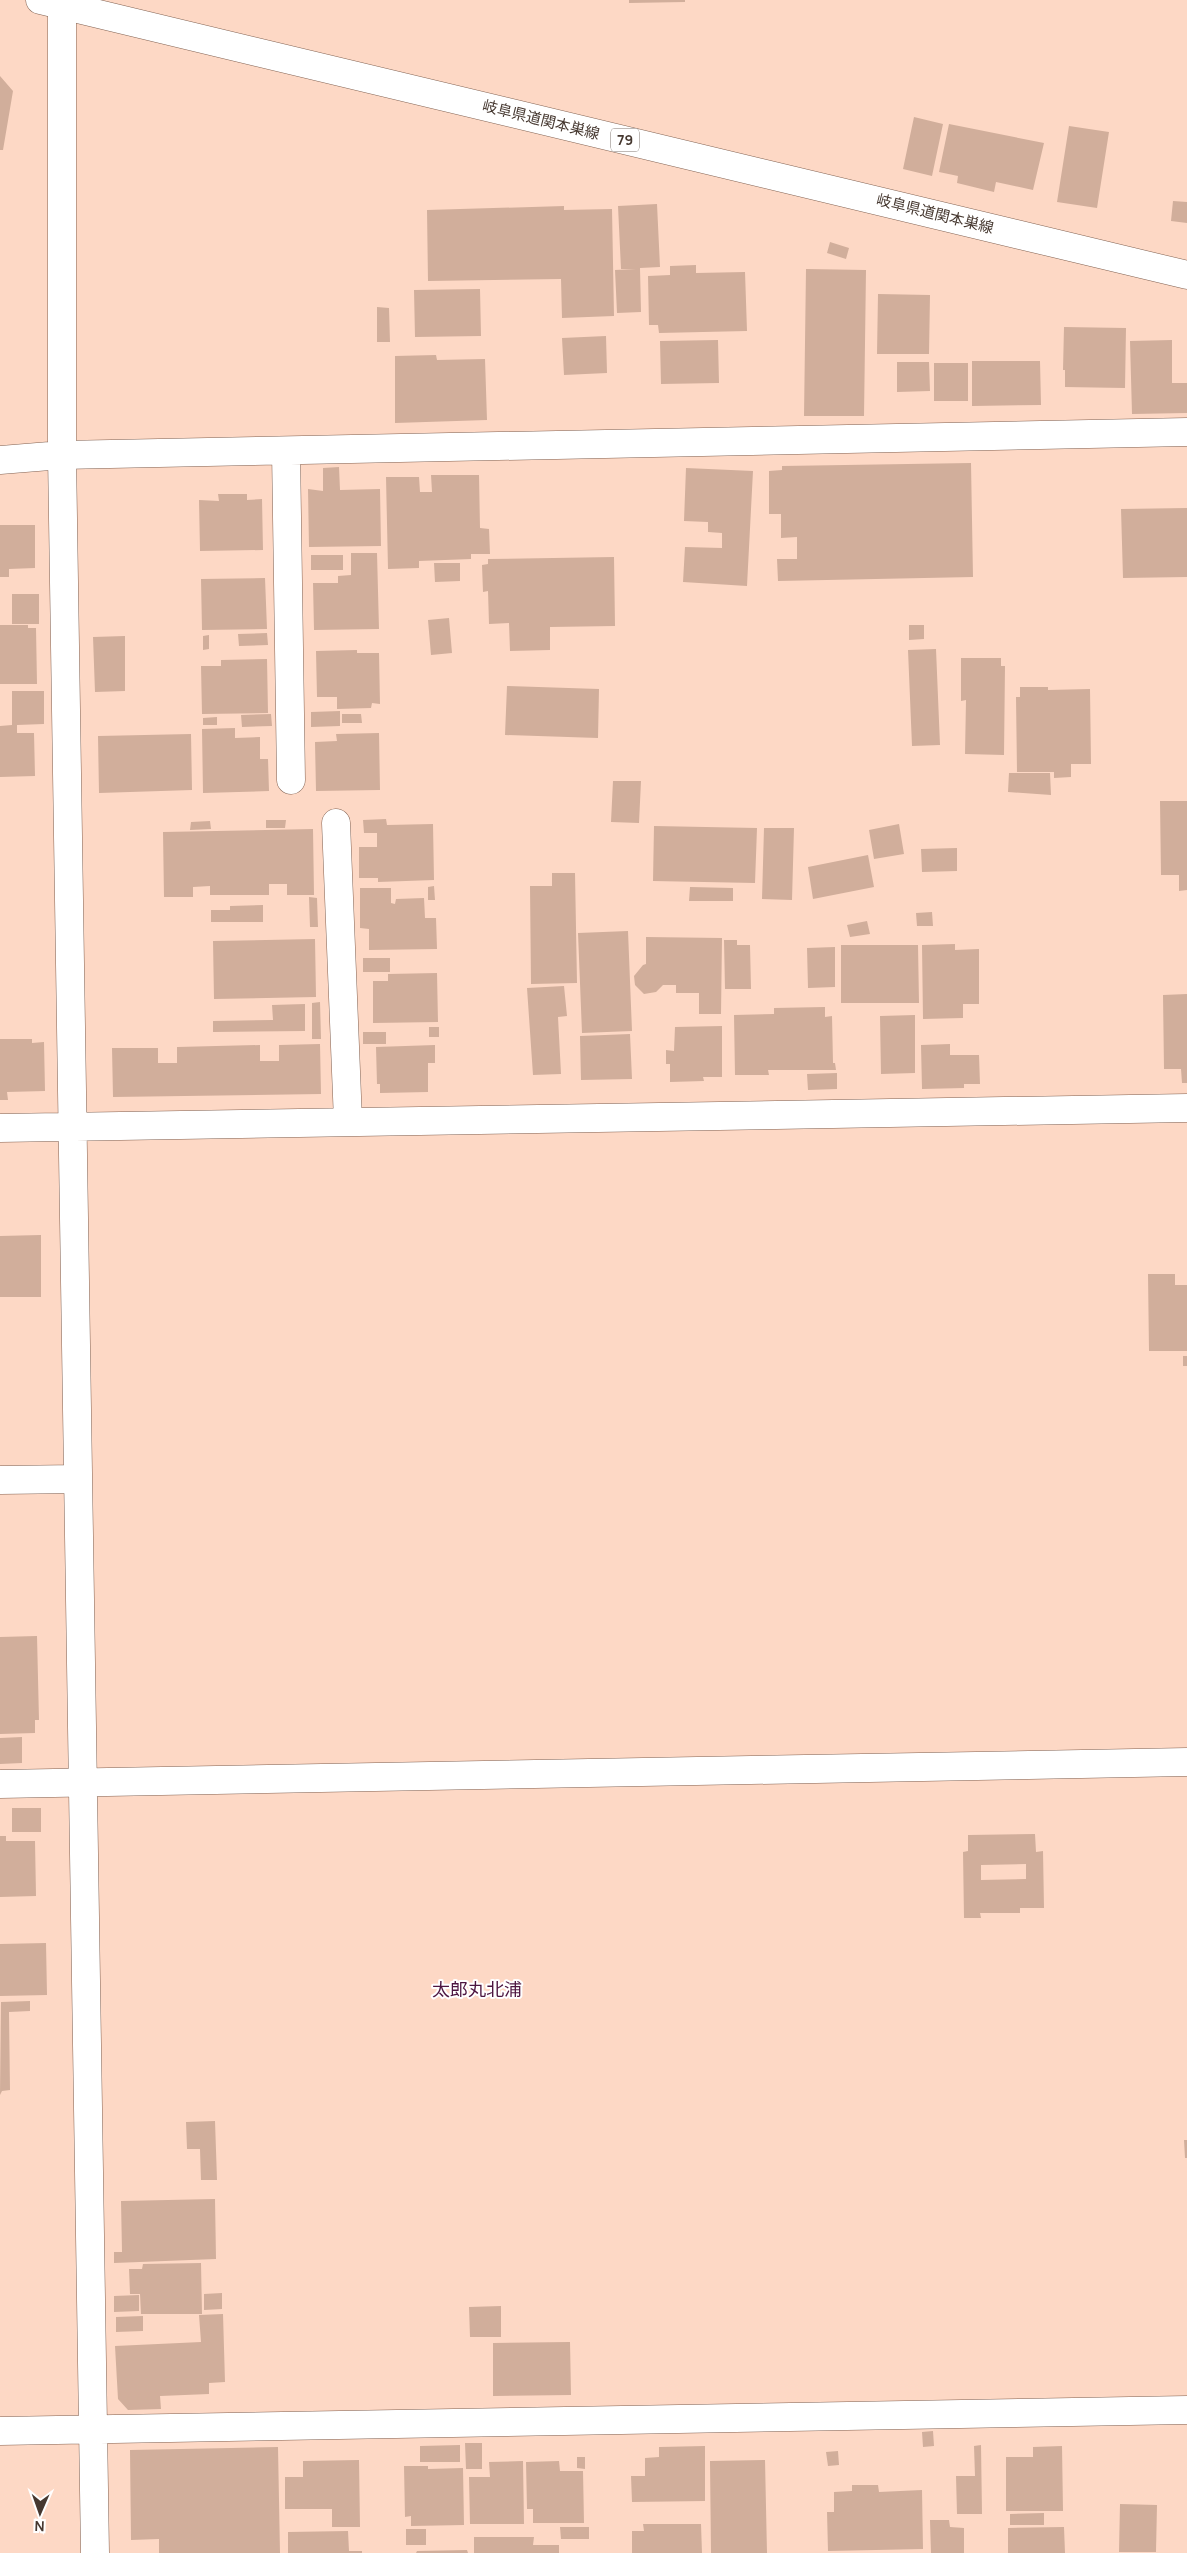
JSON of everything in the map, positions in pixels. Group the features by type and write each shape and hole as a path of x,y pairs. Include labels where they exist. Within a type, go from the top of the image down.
{"street":[{"name":"岐阜県道関本巣線","path":"55,2 1187,275"},
{"path":"55,2 95,2553"},
{"path":"0,460 62,455 1187,432"},
{"path":"286,450 291,780"},
{"path":"336,823 348,1121"},
{"path":"0,1128 1187,1108"},
{"path":"0,1480 78,1479"},
{"path":"0,1784 1187,1762"},
{"path":"0,2431 1187,2410"}],"building":[{"path":"629,0 685,0 685,2 629,3"},
{"path":"0,76 13,91 3,150 0,150"},
{"path":"914,117 943,124 932,176 903,169"},
{"path":"949,124 1044,143 1033,190 996,182 994,192 957,183 958,176 939,172"},
{"path":"1069,126 1109,132 1097,208 1057,202"},
{"path":"1173,201 1187,202 1187,223 1171,221"},
{"path":"657,204 660,267 640,268 641,312 617,313 615,270 636,269 621,269 618,206"},
{"path":"564,206 564,210 612,209 614,316 562,318 561,279 428,281 427,210"},
{"path":"830,242 849,248 846,259 827,253"},
{"path":"696,265 696,273 745,272 747,331 659,333 658,325 649,325 648,276 670,275 670,266"},
{"path":"806,269 866,270 864,416 804,416"},
{"path":"480,289 481,336 415,337 414,290"},
{"path":"878,294 930,295 929,354 877,354"},
{"path":"377,307 389,308 390,342 377,342"},
{"path":"1064,327 1126,328 1125,388 1065,387 1065,370 1063,370"},
{"path":"606,336 607,373 564,375 562,338"},
{"path":"718,340 719,383 661,384 660,341"},
{"path":"1172,340 1172,383 1187,383 1187,413 1132,414 1130,341"},
{"path":"436,355 437,360 485,359 487,420 395,423 395,356"},
{"path":"972,361 1040,361 1041,405 972,406"},
{"path":"897,362 929,362 930,391 897,392"},
{"path":"934,363 968,363 968,401 934,401"},
{"path":"971,463 973,577 778,581 777,559 797,559 797,537 781,538 781,514 769,514 769,471 782,470 782,466"},
{"path":"339,467 340,490 380,489 381,546 309,547 308,489 323,491 323,468"},
{"path":"686,468 753,471 747,586 683,582 685,547 722,548 722,533 708,532 708,522 684,521"},
{"path":"431,475 479,475 480,528 489,529 490,554 471,554 471,559 419,561 419,568 388,569 386,477 419,477 420,492 432,492"},
{"path":"218,494 247,494 247,500 262,499 263,550 200,551 199,500 219,501"},
{"path":"1187,508 1187,577 1123,578 1121,509"},
{"path":"0,525 35,525 35,568 9,569 9,577 0,577"},
{"path":"351,553 377,553 379,629 314,630 313,583 338,583 338,576 351,575"},
{"path":"311,555 343,555 343,570 311,570"},
{"path":"614,557 615,626 550,627 550,650 510,651 509,623 489,624 488,591 483,592 482,565 488,564 488,559"},
{"path":"434,563 460,563 460,581 435,582"},
{"path":"265,578 267,629 202,630 201,579"},
{"path":"12,594 39,594 39,624 12,624"},
{"path":"449,618 452,653 431,655 428,620"},
{"path":"0,625 28,625 28,628 36,628 37,684 0,684"},
{"path":"909,625 924,625 924,639 909,640"},
{"path":"267,633 268,645 239,646 238,634"},
{"path":"209,635 209,649 203,650 203,636"},
{"path":"125,636 125,691 95,692 93,637"},
{"path":"936,649 940,745 912,746 908,650"},
{"path":"357,650 357,653 379,653 380,704 372,703 371,708 337,709 337,697 317,697 316,651"},
{"path":"961,658 1001,658 1001,666 1005,666 1004,755 965,754 966,700 961,701"},
{"path":"267,659 268,713 202,714 201,666 221,666 221,660"},
{"path":"507,686 599,689 598,738 505,735"},
{"path":"1020,687 1048,687 1048,690 1090,689 1091,764 1071,764 1071,777 1054,778 1054,772 1017,772 1016,697 1020,697"},
{"path":"12,691 44,691 44,724 17,725 17,733 34,733 35,776 0,777 0,726 12,725"},
{"path":"340,711 340,726 311,727 311,712"},
{"path":"271,714 272,726 242,727 241,715"},
{"path":"342,714 361,714 362,723 342,723"},
{"path":"217,717 217,725 203,725 203,718"},
{"path":"235,728 235,738 260,737 260,759 268,759 269,791 203,793 202,729"},
{"path":"379,733 380,790 316,791 315,742 337,741 336,734"},
{"path":"191,734 192,790 99,793 98,736"},
{"path":"1009,773 1050,773 1051,795 1008,792"},
{"path":"613,781 641,781 639,823 611,822"},
{"path":"1160,801 1187,801 1187,890 1179,891 1179,875 1161,875"},
{"path":"386,819 387,825 433,824 434,880 378,882 378,878 359,878 359,847 377,847 377,833 364,833 363,820"},
{"path":"266,820 286,820 285,828 266,828"},
{"path":"210,821 211,829 190,830 191,822"},
{"path":"899,824 904,854 874,859 869,830"},
{"path":"654,826 757,828 755,883 653,881"},
{"path":"764,828 794,828 792,900 762,899"},
{"path":"313,829 314,895 287,895 287,884 269,884 269,895 210,895 210,886 193,887 193,897 164,897 163,832"},
{"path":"957,848 957,871 922,872 921,849"},
{"path":"868,855 874,887 813,899 808,867"},
{"path":"552,873 575,873 577,983 531,984 530,886 552,886"},
{"path":"434,886 435,900 428,900 428,887"},
{"path":"690,887 733,888 733,901 689,901"},
{"path":"360,888 391,888 391,903 395,904 396,899 424,898 425,918 436,918 437,949 369,950 369,929 360,928"},
{"path":"309,897 317,898 318,927 310,927"},
{"path":"263,905 263,922 211,922 211,910 230,910 230,906"},
{"path":"932,912 933,926 917,926 916,913"},
{"path":"867,921 870,934 850,937 847,925"},
{"path":"628,931 632,1031 582,1033 578,933"},
{"path":"646,937 722,938 721,1014 699,1014 699,993 676,993 676,985 663,985 656,992 644,994 635,985 634,976 646,964"},
{"path":"315,939 316,997 214,999 213,941"},
{"path":"724,940 737,940 737,945 750,945 751,989 725,989"},
{"path":"955,944 955,950 979,949 979,1004 963,1004 963,1018 923,1019 922,945"},
{"path":"841,945 918,945 919,1003 841,1003"},
{"path":"835,947 835,987 808,988 807,948"},
{"path":"363,958 390,958 390,972 363,972"},
{"path":"437,973 438,1022 373,1023 373,981 388,981 388,974"},
{"path":"564,986 567,1016 558,1017 561,1074 533,1075 527,988"},
{"path":"1187,994 1187,1083 1182,1083 1181,1069 1164,1069 1163,995"},
{"path":"320,1002 321,1039 312,1039 312,1003"},
{"path":"305,1004 305,1031 213,1032 213,1021 273,1020 272,1005"},
{"path":"825,1007 825,1017 832,1016 833,1063 835,1063 836,1070 768,1070 769,1075 735,1075 734,1015 774,1014 774,1008"},
{"path":"915,1015 915,1073 881,1074 880,1016"},
{"path":"722,1026 722,1077 703,1077 704,1081 670,1082 670,1064 666,1064 666,1050 674,1051 675,1027"},
{"path":"429,1027 439,1027 439,1037 429,1037"},
{"path":"363,1032 386,1032 386,1044 363,1044"},
{"path":"630,1034 632,1079 581,1080 580,1036"},
{"path":"0,1039 32,1039 32,1043 44,1042 45,1091 7,1092 8,1100 0,1100"},
{"path":"320,1044 321,1094 113,1097 112,1048 158,1048 158,1063 177,1063 177,1047 260,1045 260,1061 279,1061 279,1045"},
{"path":"950,1044 950,1055 979,1055 980,1084 964,1084 964,1088 922,1089 921,1045"},
{"path":"435,1045 435,1063 428,1063 428,1092 380,1093 380,1084 377,1084 376,1047"},
{"path":"837,1073 837,1089 808,1090 807,1074"},
{"path":"41,1235 41,1297 0,1297 0,1236"},
{"path":"1148,1274 1175,1274 1175,1285 1187,1285 1187,1351 1149,1351"},
{"path":"1183,1356 1187,1356 1187,1366 1183,1366"},
{"path":"37,1636 39,1720 35,1720 35,1733 0,1734 0,1637"},
{"path":"22,1737 22,1763 0,1764 0,1738"},
{"path":"12,1808 41,1808 41,1832 12,1832"},
{"path":"1035,1834 1036,1852 1043,1851 1044,1908 1020,1908 1020,1913 980,1913 981,1918 964,1918 963,1852 968,1851 968,1835","holes":["1026,1864 1026,1879 981,1880 981,1865"]},
{"path":"0,1836 6,1836 6,1841 35,1841 36,1896 0,1897"},
{"path":"46,1943 47,1995 0,1996 0,1944"},
{"path":"30,2001 30,2011 9,2012 10,2090 2,2091 0,2095 1,2002"},
{"path":"215,2121 217,2180 201,2180 200,2149 187,2149 186,2122"},
{"path":"1184,2140 1187,2140 1187,2158 1185,2158"},
{"path":"215,2199 216,2259 114,2263 114,2252 122,2252 121,2201"},
{"path":"201,2263 202,2314 141,2314 140,2294 130,2294 129,2269 142,2269 143,2264"},
{"path":"222,2293 222,2309 204,2310 204,2294"},
{"path":"139,2295 139,2311 114,2312 114,2296"},
{"path":"501,2306 501,2337 470,2337 469,2307"},
{"path":"223,2314 225,2382 209,2383 209,2394 160,2396 161,2409 128,2410 118,2399 115,2346 201,2342 199,2315"},
{"path":"143,2316 143,2331 116,2332 116,2317"},
{"path":"570,2342 571,2395 493,2396 493,2343"},
{"path":"933,2431 934,2446 923,2447 922,2432"},
{"path":"465,2443 482,2443 482,2469 466,2469"},
{"path":"460,2445 460,2462 420,2462 420,2446"},
{"path":"981,2445 982,2514 957,2514 956,2476 975,2476 974,2446"},
{"path":"705,2446 705,2501 632,2502 631,2476 645,2476 645,2458 659,2457 659,2447"},
{"path":"1062,2446 1063,2511 1006,2511 1006,2457 1033,2457 1033,2447"},
{"path":"278,2447 280,2553 159,2553 159,2539 131,2540 130,2450"},
{"path":"838,2451 839,2465 828,2466 826,2452"},
{"path":"577,2457 585,2457 585,2469 577,2468"},
{"path":"359,2460 360,2527 332,2527 332,2509 285,2509 285,2477 303,2477 303,2461"},
{"path":"765,2460 767,2553 711,2553 710,2461"},
{"path":"523,2461 524,2524 470,2524 469,2477 490,2477 489,2462"},
{"path":"559,2461 560,2471 583,2471 584,2523 533,2523 533,2509 527,2509 526,2462"},
{"path":"404,2466 428,2466 428,2469 463,2468 464,2525 411,2526 411,2516 405,2517"},
{"path":"852,2485 878,2485 879,2492 922,2490 923,2549 828,2551 827,2512 834,2512 834,2492 852,2491"},
{"path":"1120,2504 1157,2505 1156,2552 1119,2552"},
{"path":"1044,2513 1044,2525 1010,2525 1010,2514"},
{"path":"930,2520 949,2520 950,2527 964,2528 964,2553 931,2553"},
{"path":"643,2524 701,2524 702,2553 632,2553 632,2531 644,2531"},
{"path":"560,2527 589,2527 589,2539 561,2539"},
{"path":"1064,2527 1065,2553 1008,2553 1008,2528"},
{"path":"406,2529 426,2529 426,2545 406,2545"},
{"path":"348,2531 349,2551 362,2551 362,2553 288,2553 288,2532"},
{"path":"474,2537 534,2537 533,2545 559,2545 559,2553 474,2553"},
{"path":"467,2550 468,2553 416,2553 417,2551"}],"district":[{"name":"太郎丸北浦","path":"477,1990"}]}
